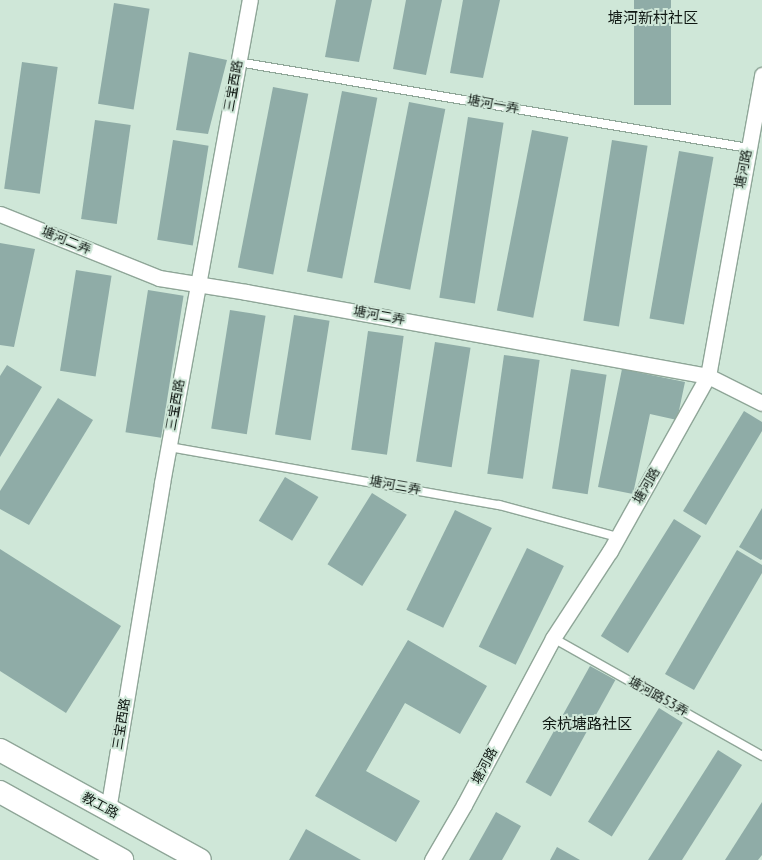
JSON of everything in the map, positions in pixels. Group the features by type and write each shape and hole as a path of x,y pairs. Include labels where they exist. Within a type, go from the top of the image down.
{"main road":[{"name":"教工路","path":"0,750 200,860"},
{"path":"0,792 122,860"}],"street":[{"name":"三宝西路","path":"108,810 169,446 250,0"},
{"name":"塘河路","path":"432,860 464,805 553,638 618,537 708,376 762,75"},
{"name":"塘河二弄","path":"0,214 159,278 708,376 762,404"}],"lane":[{"name":"塘河一弄","path":"238,62 748,148"},
{"name":"塘河三弄","path":"169,446 499,505 618,537"},
{"name":"塘河路53弄","path":"553,638 762,756"}],"building":[{"path":"336,0 372,0 359,62 325,57"},
{"path":"406,0 442,0 426,75 393,69"},
{"path":"463,0 500,0 483,78 450,73"},
{"path":"634,0 671,0 671,105 634,105"},
{"path":"114,3 150,9 134,109 98,104"},
{"path":"189,52 227,60 208,134 176,130"},
{"path":"22,62 58,67 40,194 4,189"},
{"path":"273,87 308,94 273,274 238,268"},
{"path":"342,91 377,98 342,278 307,272"},
{"path":"409,102 445,109 410,290 374,283"},
{"path":"468,117 504,123 475,303 439,298"},
{"path":"95,120 131,125 117,224 81,219"},
{"path":"532,130 568,137 533,318 497,311"},
{"path":"173,140 209,146 193,245 157,240"},
{"path":"612,140 648,146 619,326 583,321"},
{"path":"679,151 713,157 684,324 649,318"},
{"path":"0,243 35,249 14,347 0,345"},
{"path":"76,270 112,276 96,376 60,371"},
{"path":"148,290 184,296 161,438 125,432"},
{"path":"230,310 266,316 247,434 211,429"},
{"path":"294,315 330,321 311,440 275,435"},
{"path":"368,331 404,336 387,455 351,450"},
{"path":"435,342 471,348 452,467 416,462"},
{"path":"504,355 540,360 523,479 487,474"},
{"path":"7,365 42,387 0,457 0,376"},
{"path":"571,369 607,375 588,494 552,489"},
{"path":"622,369 685,382 677,420 650,414 633,494 598,487"},
{"path":"58,398 93,420 29,525 0,509 0,491"},
{"path":"744,411 762,422 762,431 706,525 683,511"},
{"path":"285,477 318,497 292,541 259,521"},
{"path":"372,493 407,515 362,586 327,564"},
{"path":"762,508 762,559 761,560 739,547"},
{"path":"455,510 492,528 443,628 406,610"},
{"path":"674,519 701,536 628,653 601,636"},
{"path":"527,548 564,566 516,665 479,647"},
{"path":"0,549 121,626 66,713 0,671"},
{"path":"737,550 762,565 762,573 694,690 665,674"},
{"path":"408,640 487,686 460,734 405,703 366,771 420,801 396,842 315,796"},
{"path":"590,666 615,680 551,796 526,782"},
{"path":"659,708 683,723 612,836 588,822"},
{"path":"718,750 742,765 682,860 648,860"},
{"path":"762,802 762,855 758,860 725,860"},
{"path":"496,812 521,826 502,860 469,860"},
{"path":"306,829 361,860 289,860"},
{"path":"557,847 580,860 550,860"}],"district":[{"name":"塘河新村社区","path":"653,18"},
{"name":"余杭塘路社区","path":"587,724"}]}
